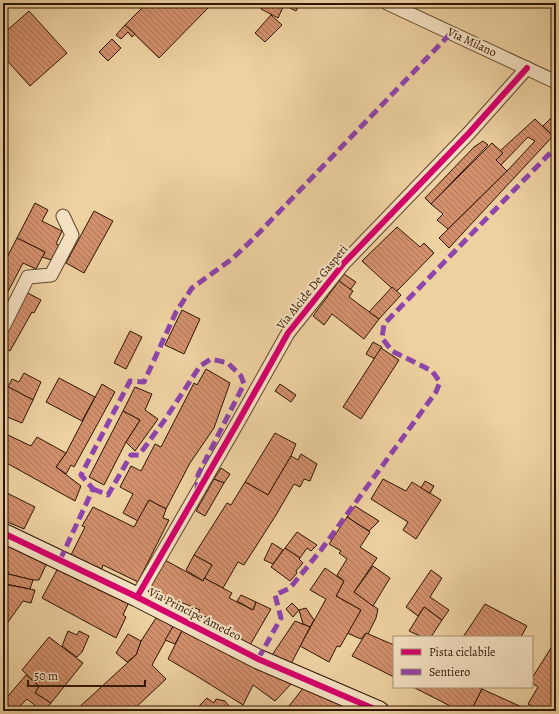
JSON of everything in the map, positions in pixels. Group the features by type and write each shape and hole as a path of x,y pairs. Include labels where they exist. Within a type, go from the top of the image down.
{"street":[{"name":"Via Milano","path":"387,3 556,82"},
{"name":"Via Alcide De Gasperi","path":"137,596 288,333 344,263 469,133 527,68"},
{"path":"3,327 28,277 50,275 58,262 72,235 63,216"},
{"name":"Via Principe Amedeo","path":"3,533 137,596 258,659 379,711"}],"building":[{"path":"147,3 207,3 210,6 159,58 125,25"},
{"path":"264,3 300,3 296,11 284,5 278,18 261,9"},
{"path":"29,11 67,53 30,86 3,56 3,34"},
{"path":"271,15 282,25 265,42 255,33"},
{"path":"125,25 135,34 132,37 128,32 121,39 116,35"},
{"path":"112,39 121,48 108,61 99,52"},
{"path":"556,113 556,133 553,136 543,126"},
{"path":"535,119 553,136 449,248 439,238 507,171 535,141 528,137 501,165 496,160 503,153 500,151"},
{"path":"483,141 488,145 431,204 425,198 474,147"},
{"path":"492,143 503,153 496,160 507,171 448,229 437,220 443,214 431,204"},
{"path":"35,203 48,210 42,221 62,231 56,244 59,245 51,260 42,257 45,252 17,238"},
{"path":"94,211 113,221 84,273 66,263"},
{"path":"397,227 420,247 424,243 434,253 396,292 362,261"},
{"path":"17,238 45,252 36,269 23,263 3,301 3,265"},
{"path":"344,274 356,282 350,290 339,281"},
{"path":"339,281 353,291 349,297 379,319 364,339 332,314 324,325 313,316"},
{"path":"392,287 401,295 379,319 369,312"},
{"path":"24,291 41,300 34,313 32,312 10,351 3,347 3,341"},
{"path":"182,310 200,319 184,354 165,345"},
{"path":"130,331 142,337 126,369 114,363"},
{"path":"373,342 382,347 375,359 366,354"},
{"path":"381,348 399,360 361,419 343,407"},
{"path":"206,369 230,383 214,428 190,463 166,509 149,500 138,521 123,513 133,494 120,487 131,466 141,471 155,444 161,447 194,383 197,385"},
{"path":"24,373 41,382 33,400 8,387 12,379 19,382"},
{"path":"59,378 95,397 82,421 46,402"},
{"path":"102,384 115,392 74,467 71,465 66,474 56,467 66,453"},
{"path":"280,384 296,395 291,402 275,391"},
{"path":"5,385 33,400 22,423 7,417 3,424 3,390"},
{"path":"135,387 152,394 145,410 158,419 135,451 126,442 140,420 123,411"},
{"path":"123,411 140,420 126,442 104,485 89,477"},
{"path":"275,433 296,444 291,456 268,495 245,482"},
{"path":"8,435 31,446 37,437 66,453 56,467 81,486 75,501 3,461 3,444"},
{"path":"301,454 317,464 310,481 304,479 300,487 294,484 244,565 238,562 223,588 204,578 212,565 194,555 227,503 231,505 245,482 268,495 291,456 298,460"},
{"path":"221,468 230,474 224,483 214,479"},
{"path":"214,479 224,483 205,516 196,511"},
{"path":"383,479 406,491 412,482 441,500 416,539 403,530 408,522 371,499"},
{"path":"425,481 434,486 430,493 421,488"},
{"path":"3,491 35,507 24,529 3,520"},
{"path":"149,500 166,509 163,518 169,520 138,582 103,565 101,571 70,557 85,527 82,526 93,507 134,527"},
{"path":"355,506 379,521 369,531 347,517"},
{"path":"347,517 370,532 360,547 377,558 354,592 378,609 376,618 368,634 366,633 361,639 347,633 361,610 336,596 344,581 337,575 347,559 339,553 341,551 329,544"},
{"path":"297,532 317,545 311,551 307,548 300,558 285,548"},
{"path":"3,542 47,563 39,580 8,574 9,572 3,571"},
{"path":"272,543 283,550 273,564 264,560"},
{"path":"285,548 300,558 299,559 303,563 290,581 271,567"},
{"path":"194,555 212,565 203,581 186,570"},
{"path":"165,560 203,581 204,578 232,593 229,598 253,610 256,602 271,609 250,645 219,631 221,625 198,613 200,610 183,603 179,611 147,593"},
{"path":"373,566 390,578 373,606 354,592"},
{"path":"58,568 129,602 123,615 126,617 116,638 42,598"},
{"path":"325,568 344,581 336,596 361,610 340,647 337,646 329,662 300,646 326,599 310,590"},
{"path":"431,570 442,578 430,597 449,610 442,620 424,607 418,616 406,607"},
{"path":"8,574 33,580 30,589 6,584"},
{"path":"3,584 35,590 31,603 23,601 3,629"},
{"path":"241,595 256,602 253,610 237,601"},
{"path":"292,603 299,610 293,617 286,609"},
{"path":"485,604 527,626 522,636 464,636"},
{"path":"424,607 442,620 432,636 420,636 409,631"},
{"path":"306,608 314,620 310,627 303,624 299,610"},
{"path":"158,615 175,623 152,665 166,679 132,711 75,711 136,655 141,641"},
{"path":"295,621 310,627 291,664 272,655"},
{"path":"175,623 184,627 175,644 165,640"},
{"path":"184,627 292,683 275,701 253,685 243,705 168,659"},
{"path":"68,631 77,635 79,631 89,636 82,652 77,657 62,646"},
{"path":"366,633 393,645 393,676 352,656"},
{"path":"128,634 141,641 136,655 127,662 116,653"},
{"path":"49,637 83,663 51,703 35,693 39,686 22,670"},
{"path":"556,640 556,699 549,711 539,711 528,704 538,687 533,684 533,676"},
{"path":"26,675 39,686 35,693 51,703 44,711 42,711 27,699 15,711 3,711 3,702"},
{"path":"304,687 353,711 285,711"},
{"path":"415,688 482,689 471,711 460,711"},
{"path":"482,689 524,708 522,711 471,711"},
{"path":"207,698 214,703 216,699 225,701 232,710 200,711 197,708"}],"marked path":[{"path":"60,560 93,489 81,475 130,381 144,382 176,312 192,288 232,259 253,239 451,33"},
{"path":"258,659 281,618 275,595 290,588 321,550 436,392 440,382 432,371 392,351 382,338 384,324 556,147"},
{"path":"93,489 108,495 131,455 139,455 164,421 200,366 211,359 228,363 241,376 244,384 198,475 197,490"}],"cycle path":[{"path":"137,597 288,333 344,263 469,133 527,68"},
{"path":"3,533 137,597 258,659 379,711"}]}
